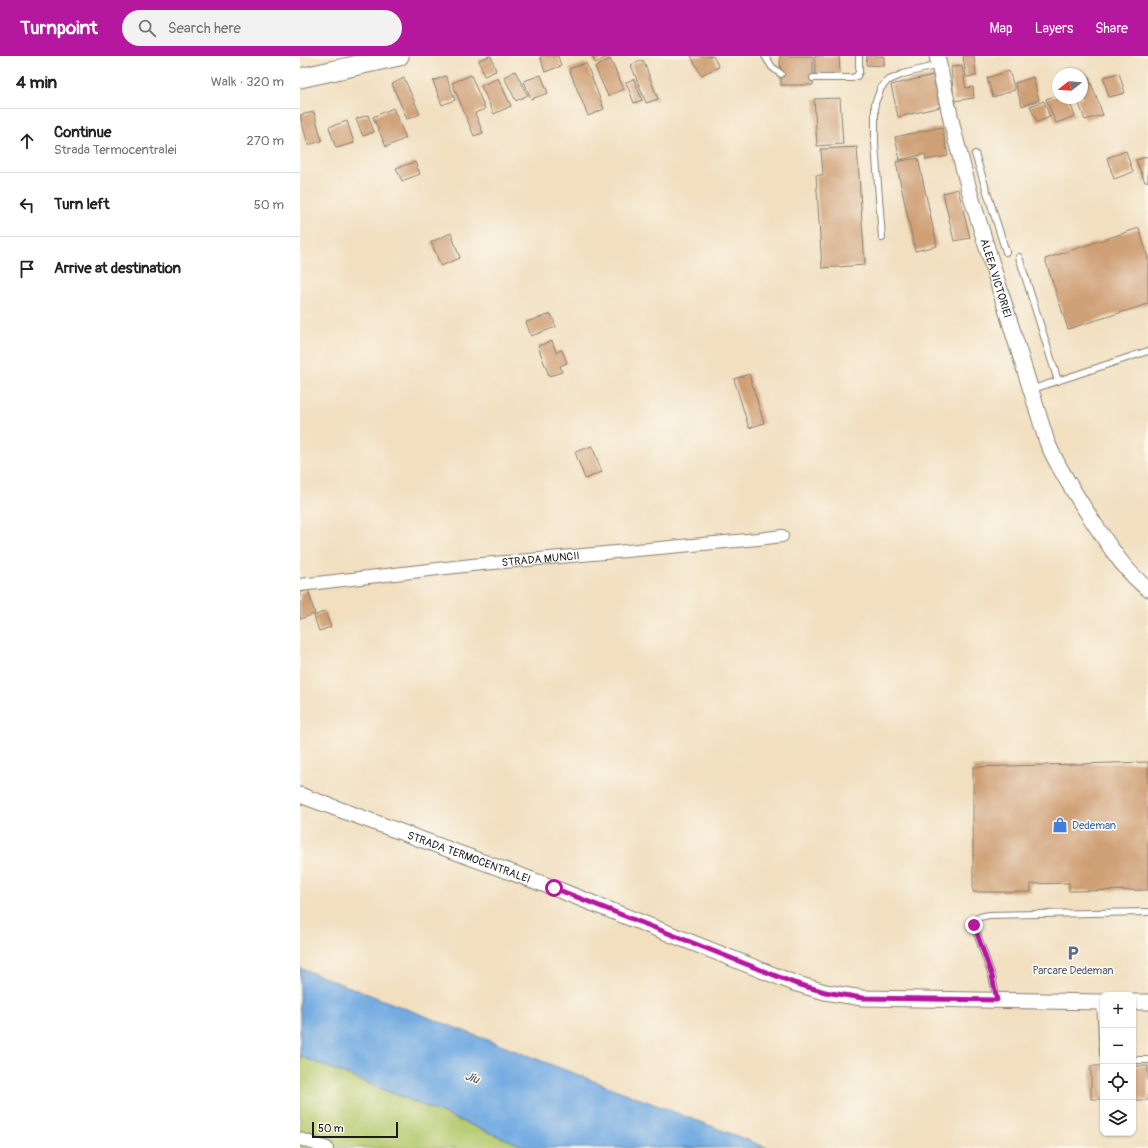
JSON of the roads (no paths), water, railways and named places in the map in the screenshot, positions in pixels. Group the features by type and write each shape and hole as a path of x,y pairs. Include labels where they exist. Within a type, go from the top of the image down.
{"main road":[{"path":"300,78 399,56"}],"street":[{"name":"ALEEA VICTORIEI","path":"937,59 970,193 1047,442 1060,471 1113,552 1133,576 1148,589"},
{"name":"STRADA MUNCII","path":"300,585 472,565 782,536"},
{"name":"STRADA TERMOCENTRALEI","path":"300,795 554,888 810,988 841,996 862,998 1100,1002"},
{"path":"1136,1002 1148,1002"},
{"path":"300,1139 327,1148"}],"lane":[{"path":"765,56 772,67 781,74"},
{"path":"813,78 852,78 857,76 859,72 859,56"},
{"path":"882,238 875,144 875,103 886,81 937,59"},
{"path":"975,154 1006,252"},
{"path":"1019,257 1058,381"},
{"path":"1030,390 1148,351"},
{"path":"997,1000 992,976 974,925 976,919 980,916 1148,912"},
{"path":"1136,1060 1148,1060"}],"water":[{"name":"Jiu","path":"300,968 768,1148 528,1148 300,1056"}],"place":[{"name":"Dedeman","path":"1060,825"},
{"name":"Parcare Dedeman","path":"1073,953"}]}
